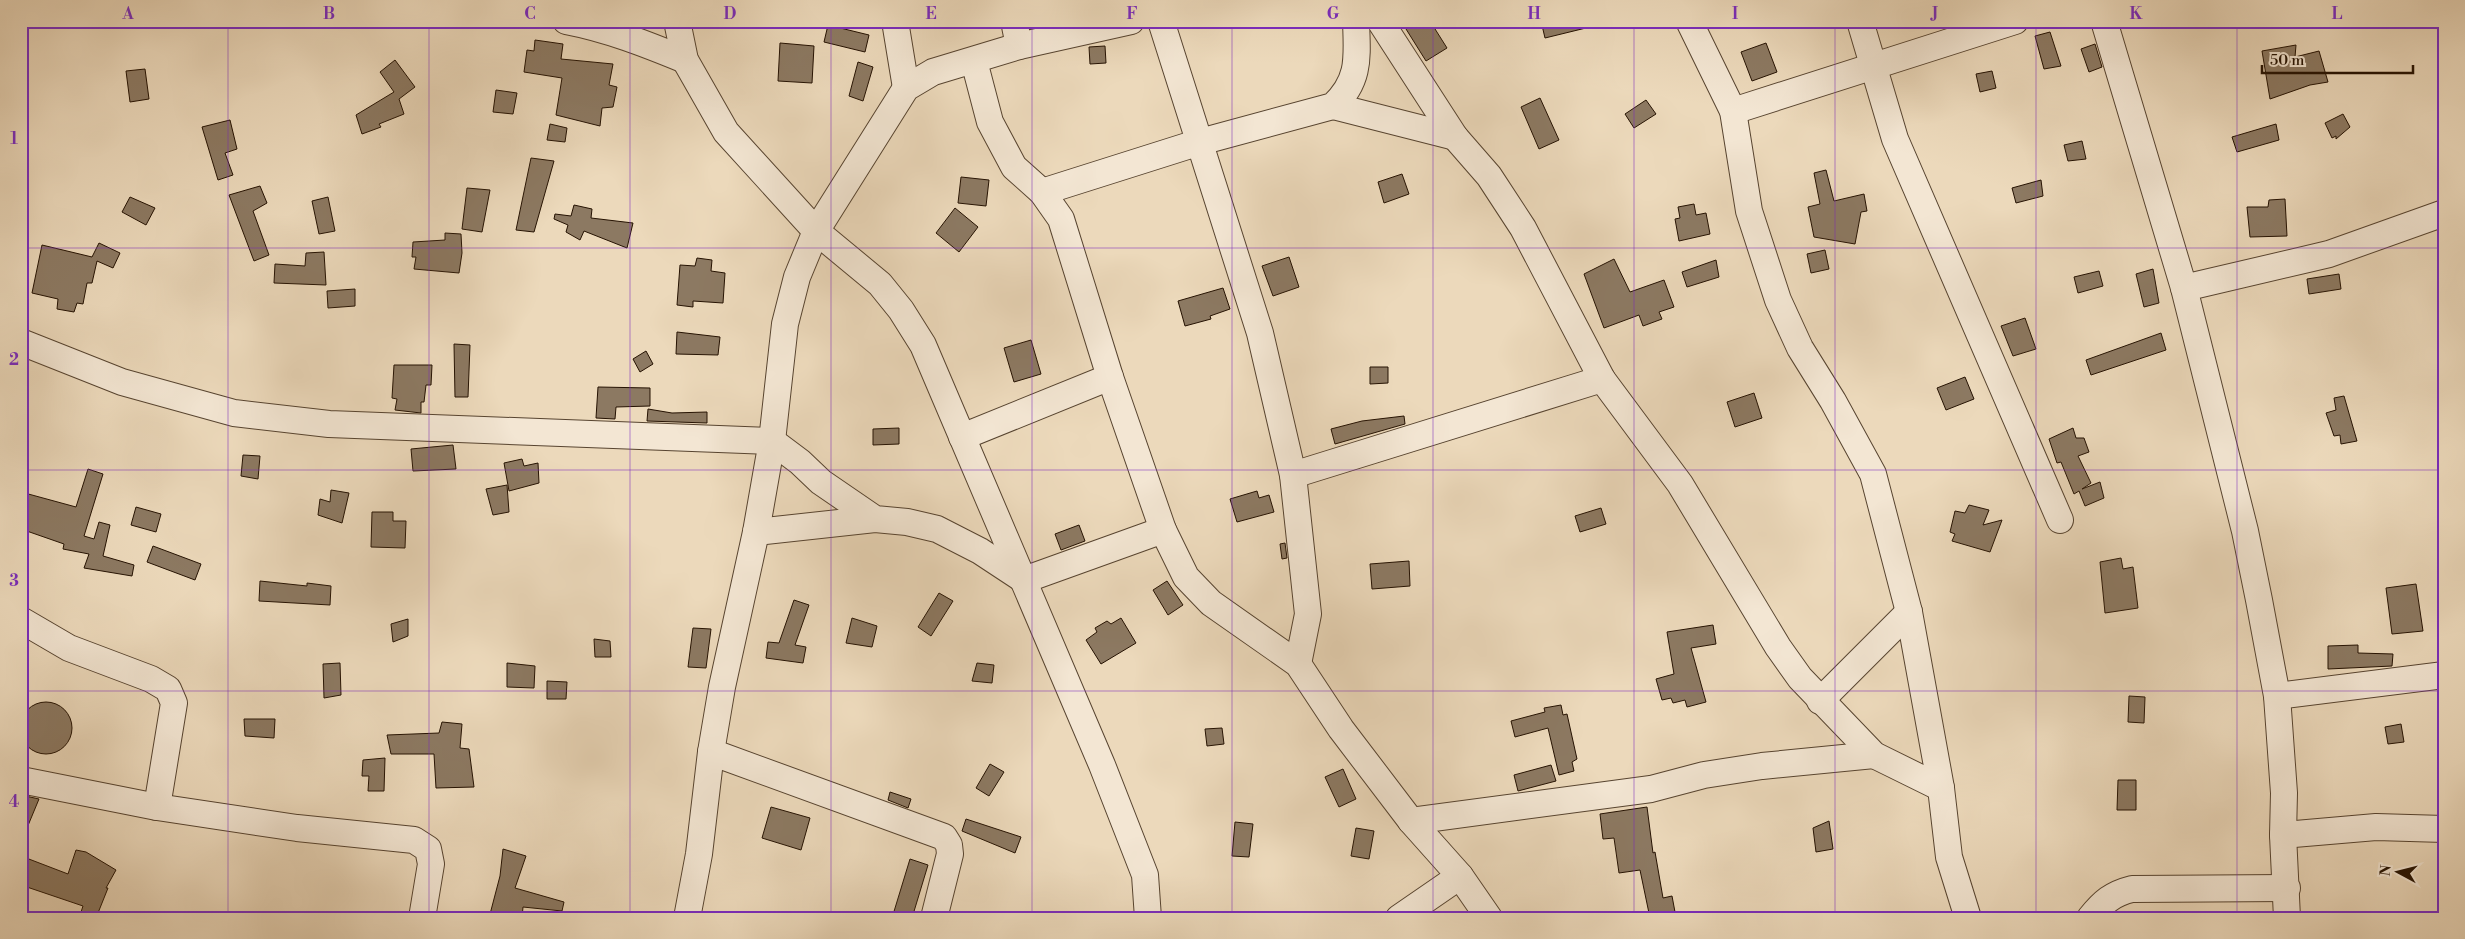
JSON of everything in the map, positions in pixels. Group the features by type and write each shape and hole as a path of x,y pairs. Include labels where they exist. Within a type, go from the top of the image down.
{"street":[{"path":"566,21 590,26 641,42 686,60"},
{"path":"677,21 686,60 726,132 816,231 880,284 901,310 923,345 1102,764 1145,875 1148,892 1148,918"},
{"path":"894,21 906,88"},
{"path":"687,918 699,854 711,752 756,532 772,441 785,324 797,277 816,231 906,88 933,72 974,60 1016,34 1131,21"},
{"path":"1161,21 1260,333 1293,475 1308,614 1298,664"},
{"path":"1042,192 1200,142 1333,106 1346,94 1357,68 1356,21"},
{"path":"1380,21 1454,137 1489,176 1523,228 1602,379 1680,484 1778,647 1800,678 1820,701 1874,755 1941,788"},
{"path":"1689,21 1733,112 1749,211 1778,300 1800,348 1833,401 1873,474 1909,612 1941,788 1950,857 1968,918"},
{"path":"1860,21 1895,138 2060,520"},
{"path":"1733,112 2015,21"},
{"path":"2104,21 2184,288 2245,531 2277,696 2284,793 2283,835 2287,918"},
{"path":"974,60 990,122 1014,167 1042,192 1061,219 1110,377 1163,530 1186,577 1211,603 1298,664 1341,729 1411,821 1460,876 1489,918"},
{"path":"1333,106 1454,137"},
{"path":"2184,288 2329,254 2444,213"},
{"path":"21,342 122,382 234,413 329,424 772,441 800,462 821,482 875,519"},
{"path":"962,437 1110,377"},
{"path":"1293,475 1602,379"},
{"path":"756,532 875,519 908,522 937,528 980,551 1024,580"},
{"path":"1024,580 1163,530"},
{"path":"1820,701 1909,612"},
{"path":"21,620 69,648 151,679 168,689 174,703 157,807"},
{"path":"2277,696 2444,675"},
{"path":"711,752 944,836 949,845 950,854 934,918"},
{"path":"1411,821 1651,789 1704,775 1753,768 1874,755"},
{"path":"21,780 157,807 297,828 414,840 428,850 431,864 422,918"},
{"path":"2283,835 2376,827 2444,828"},
{"path":"1399,918 1460,876"},
{"path":"2090,918 2102,902 2114,894 2132,889 2287,888"}],"building":[{"path":"1401,21 1430,21 1447,48 1426,61"},
{"path":"1541,21 1589,21 1590,27 1545,38"},
{"path":"828,25 869,35 865,52 824,42"},
{"path":"2050,32 2061,66 2044,69 2035,36"},
{"path":"535,40 563,44 561,59 613,64 609,85 617,87 613,107 602,108 600,126 556,115 562,78 524,72 527,50 534,51"},
{"path":"780,43 814,46 812,83 778,81"},
{"path":"1766,43 1777,72 1752,81 1741,52"},
{"path":"2095,44 2102,67 2089,72 2081,49"},
{"path":"2296,45 2295,57 2319,51 2328,82 2310,85 2270,99 2262,51"},
{"path":"1105,46 1106,63 1090,64 1089,47"},
{"path":"395,60 415,87 399,99 404,114 379,124 381,127 362,134 356,115 394,92 380,72"},
{"path":"858,62 873,67 863,101 849,96"},
{"path":"145,69 149,99 130,102 126,71"},
{"path":"1992,71 1996,88 1980,92 1976,74"},
{"path":"496,90 517,93 513,114 493,112"},
{"path":"1540,98 1559,140 1539,149 1521,107"},
{"path":"1646,100 1656,114 1634,128 1625,114"},
{"path":"2343,114 2350,127 2336,139 2336,136 2332,138 2325,123"},
{"path":"230,120 237,149 225,153 233,175 218,180 202,127"},
{"path":"550,124 567,128 565,142 547,140"},
{"path":"2276,124 2279,140 2237,152 2232,137"},
{"path":"2082,141 2086,159 2068,161 2064,145"},
{"path":"531,158 554,161 534,232 516,230"},
{"path":"1826,170 1834,201 1864,194 1867,211 1861,212 1855,244 1814,237 1808,207 1820,204 1814,173"},
{"path":"1402,174 1409,194 1384,203 1378,182"},
{"path":"961,177 989,180 986,206 958,203"},
{"path":"2041,180 2043,196 2016,203 2012,188"},
{"path":"260,186 267,203 253,211 269,255 254,261 229,195"},
{"path":"467,188 490,190 482,232 462,229"},
{"path":"130,197 155,208 146,225 122,212"},
{"path":"328,197 335,231 319,234 312,201"},
{"path":"2285,199 2287,236 2250,237 2247,207 2268,207 2269,200"},
{"path":"1694,204 1696,215 1706,213 1710,234 1679,241 1675,219 1680,218 1678,207"},
{"path":"574,205 592,209 591,218 633,223 627,248 584,231 580,240 566,232 568,225 554,219 555,214 571,216"},
{"path":"955,208 978,227 959,252 936,233"},
{"path":"445,233 461,234 462,253 459,273 414,269 416,257 412,257 413,242 445,240"},
{"path":"99,243 120,253 113,268 97,261 92,283 87,283 83,304 77,303 74,312 57,309 58,299 32,293 42,245 92,257"},
{"path":"1825,250 1829,269 1811,273 1807,254"},
{"path":"324,252 326,285 274,283 275,264 305,266 306,253"},
{"path":"1289,257 1299,287 1273,296 1262,266"},
{"path":"697,258 712,260 711,271 725,273 723,303 693,301 693,307 677,305 680,265 695,266"},
{"path":"1614,259 1630,292 1664,280 1674,307 1659,312 1662,319 1643,326 1639,315 1604,328 1584,274"},
{"path":"1716,260 1719,277 1687,287 1682,272"},
{"path":"2153,269 2159,303 2144,307 2136,274"},
{"path":"2099,271 2103,286 2078,293 2074,277"},
{"path":"2339,274 2341,289 2309,294 2307,279"},
{"path":"1223,288 1230,309 1210,316 1211,319 1185,326 1178,301"},
{"path":"355,289 355,306 328,308 327,291"},
{"path":"2025,318 2036,349 2013,356 2001,326"},
{"path":"677,332 720,337 718,355 676,354"},
{"path":"2161,333 2166,350 2091,375 2086,360"},
{"path":"1031,340 1041,374 1014,382 1004,348"},
{"path":"454,344 470,345 468,397 455,397"},
{"path":"646,351 653,364 640,372 633,359"},
{"path":"394,365 432,365 431,385 426,385 424,402 421,402 421,413 395,410 397,399 392,398"},
{"path":"1370,367 1388,367 1388,383 1370,384"},
{"path":"1965,377 1974,399 1946,410 1937,388"},
{"path":"598,387 650,388 650,406 616,407 615,419 596,418"},
{"path":"1754,393 1762,418 1735,427 1727,402"},
{"path":"2344,396 2357,441 2341,444 2340,435 2334,436 2326,413 2336,410 2334,398"},
{"path":"648,409 672,413 707,412 707,423 647,421"},
{"path":"1404,416 1405,424 1335,444 1331,429 1362,421"},
{"path":"899,428 899,444 873,445 873,429"},
{"path":"2073,428 2076,438 2084,438 2089,452 2078,456 2091,483 2082,489 2100,482 2104,498 2085,506 2079,491 2074,494 2061,462 2057,463 2049,439"},
{"path":"453,445 456,469 413,471 411,449"},
{"path":"243,455 260,456 258,479 241,476"},
{"path":"522,459 524,466 538,463 539,483 509,491 504,463"},
{"path":"88,469 103,474 84,536 94,539 99,522 110,525 103,556 134,565 132,576 84,568 89,554 63,549 64,544 21,529 21,492 76,507"},
{"path":"507,485 509,512 493,515 486,489"},
{"path":"331,490 349,493 342,523 318,515 320,499 330,502"},
{"path":"1257,491 1259,498 1269,495 1274,512 1237,522 1230,499"},
{"path":"1969,505 1989,510 1983,525 2002,520 1990,552 1952,541 1955,534 1950,532 1955,511 1965,513"},
{"path":"136,507 161,514 156,532 131,525"},
{"path":"1601,508 1606,524 1580,532 1575,516"},
{"path":"372,512 393,512 393,521 406,521 405,548 371,547"},
{"path":"1079,525 1085,541 1061,550 1055,534"},
{"path":"1285,543 1287,558 1282,559 1280,544"},
{"path":"153,546 201,564 195,580 147,562"},
{"path":"2121,558 2123,569 2133,567 2138,608 2105,613 2100,562"},
{"path":"1409,561 1410,586 1372,589 1370,564"},
{"path":"260,581 307,586 307,583 331,586 330,605 259,601"},
{"path":"1167,581 1183,605 1168,615 1153,590"},
{"path":"2416,584 2423,631 2392,634 2386,588"},
{"path":"939,593 953,601 931,636 918,627"},
{"path":"794,600 809,605 795,645 806,647 803,663 766,658 768,642 779,643"},
{"path":"852,618 877,626 872,647 846,643"},
{"path":"1121,618 1136,643 1101,664 1086,640 1097,632 1095,628 1107,621 1111,624"},
{"path":"408,619 408,636 393,642 391,624"},
{"path":"1713,625 1716,644 1691,648 1706,702 1687,707 1685,700 1673,703 1671,698 1662,700 1656,679 1674,674 1667,632"},
{"path":"693,628 711,629 706,668 688,667"},
{"path":"594,639 610,641 611,657 595,657"},
{"path":"2358,645 2358,653 2393,654 2392,666 2328,669 2328,646"},
{"path":"340,663 341,695 324,698 323,664"},
{"path":"507,663 535,666 534,688 507,687"},
{"path":"977,663 994,665 992,683 972,681"},
{"path":"547,681 567,682 566,699 547,699"},
{"path":"2129,696 2145,697 2144,723 2128,722"},
{"path":"46,702 56,704 64,710 70,718 72,728 70,738 64,746 56,752 46,754 36,752 28,746 22,738 20,728 22,718 28,710 36,704"},
{"path":"1561,705 1563,715 1567,714 1577,759 1572,762 1574,771 1559,775 1548,728 1515,737 1511,721 1545,712 1544,708"},
{"path":"244,719 275,719 274,738 245,736"},
{"path":"442,722 462,724 460,748 469,749 474,787 436,788 434,754 391,754 387,735 439,733"},
{"path":"2401,724 2404,742 2388,744 2385,727"},
{"path":"1222,728 1224,744 1207,746 1205,729"},
{"path":"385,758 384,791 368,791 369,776 362,776 363,760"},
{"path":"990,764 1004,772 989,796 976,788"},
{"path":"1551,765 1556,781 1518,791 1514,775"},
{"path":"1343,769 1356,799 1339,807 1325,777"},
{"path":"2118,780 2136,780 2136,810 2117,810"},
{"path":"890,792 911,799 908,808 888,800"},
{"path":"21,795 39,799 22,840 21,840"},
{"path":"771,807 810,818 801,850 762,838"},
{"path":"1647,807 1653,853 1655,852 1663,898 1672,896 1675,912 1652,918 1650,918 1640,870 1619,873 1614,838 1603,839 1600,814"},
{"path":"966,819 1021,837 1015,853 962,831"},
{"path":"1829,821 1833,849 1816,852 1813,828"},
{"path":"1235,822 1253,824 1249,857 1232,856"},
{"path":"1356,828 1374,831 1369,859 1351,856"},
{"path":"503,849 526,856 515,888 564,902 562,911 523,907 522,918 489,918 500,876"},
{"path":"76,850 86,852 116,870 106,888 108,888 96,918 79,918 83,906 21,885 21,856 68,874"},
{"path":"910,859 928,865 912,918 892,918"}]}
